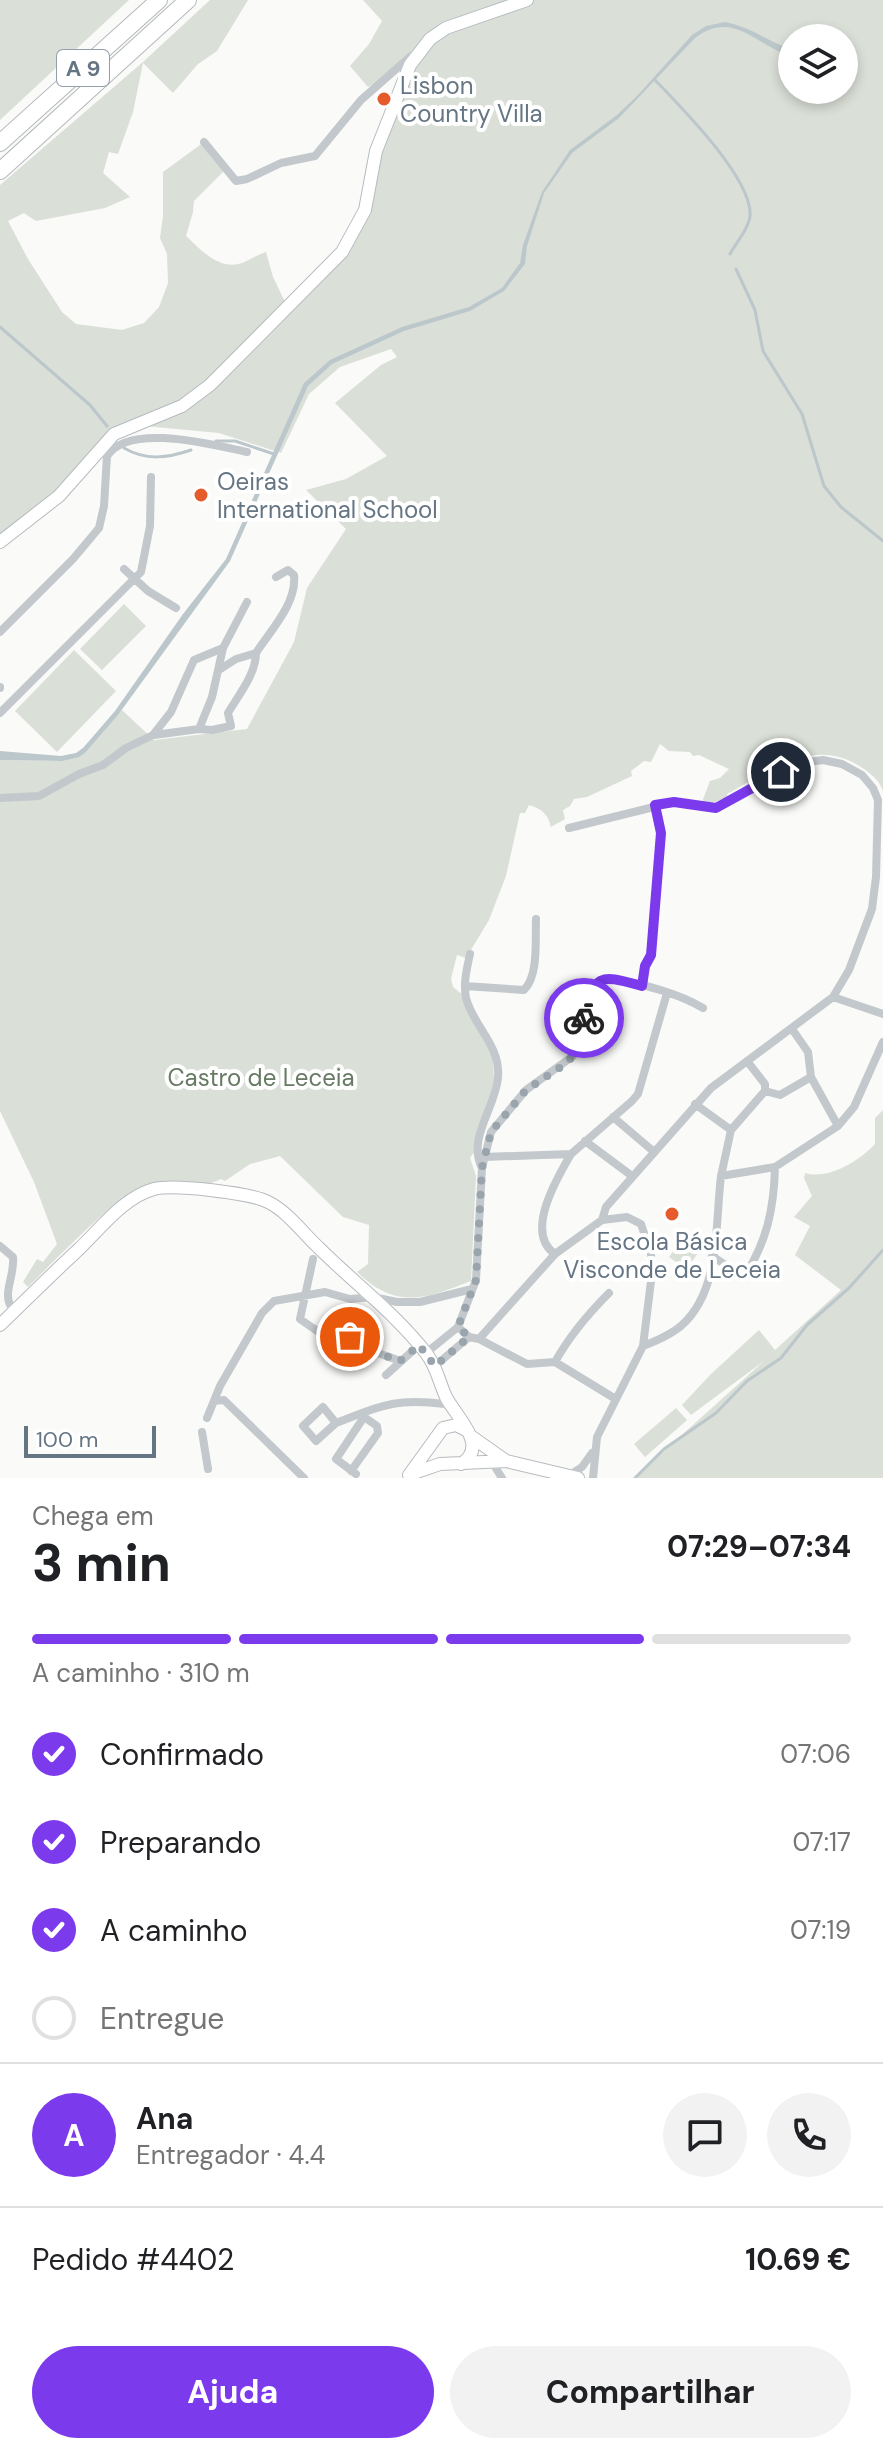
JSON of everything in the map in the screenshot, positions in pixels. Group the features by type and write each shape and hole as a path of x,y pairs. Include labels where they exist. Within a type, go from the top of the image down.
{"highway":[{"name":"A 9","path":"4,140 159,0"},
{"name":"A 9","path":"0,171 188,0"}],"main road":[{"path":"0,542 59,496 103,453 114,434 182,406 210,385 342,252 365,210 376,151 410,65 437,34 456,24 527,0"},
{"path":"0,1325 134,1198 162,1188 251,1197 272,1204 373,1297 422,1349 436,1368 445,1400 470,1434 471,1456 455,1464 438,1458 434,1452 445,1400"},
{"path":"408,1476 436,1436 449,1426 456,1425 510,1462"},
{"path":"408,1476 433,1466 510,1462 573,1477"}],"street":[{"path":"204,142 236,181 281,163 315,156 361,100 424,46"},
{"path":"0,632 73,559 99,528 104,506 103,453 132,440 180,439 247,452"},
{"path":"0,713 141,572 150,526 151,477"},
{"path":"124,569 148,591 176,608"},
{"path":"0,798 39,796 103,765 126,748 153,735 231,726 228,713 249,677 256,653 294,590 292,572 282,571 276,577"},
{"path":"199,729 212,697 223,648 247,602"},
{"path":"153,735 171,712 194,660 223,648"},
{"path":"218,671 236,659 256,653"},
{"path":"569,828 674,802 716,808 801,763 823,760 842,764 862,775 878,800 872,909 849,970 833,997 711,1088 606,1207 602,1220"},
{"path":"642,986 645,966 651,955 661,833 655,805"},
{"path":"465,986 524,990 528,987 534,960 536,919"},
{"path":"470,954 465,986 471,1010 485,1031 495,1055 498,1078 478,1146 477,1158 482,1168"},
{"path":"386,1375 400,1361 458,1327 477,1274 476,1240 482,1168 491,1132 515,1100 573,1056 591,994 599,980 605,978 678,993 703,1008"},
{"path":"555,1254 547,1246 542,1232 549,1191 571,1154 638,1094 667,993"},
{"path":"833,997 883,1014"},
{"path":"772,1028 781,1037"},
{"path":"792,1029 808,1052 811,1077 838,1126"},
{"path":"721,1176 775,1167 838,1126 854,1107 883,1042"},
{"path":"643,1346 673,1332 691,1316 707,1287 721,1176 731,1130 765,1091 765,1084 747,1061"},
{"path":"765,1091 780,1095 811,1077"},
{"path":"695,1104 731,1130"},
{"path":"613,1117 653,1151"},
{"path":"585,1141 632,1176"},
{"path":"484,1157 571,1154"},
{"path":"712,1256 744,1277 767,1235 774,1198 775,1167"},
{"path":"436,1368 474,1338 555,1254 602,1220 627,1217 641,1224 651,1254 652,1273 643,1346 600,1429 594,1449 593,1478"},
{"path":"0,1246 13,1257 13,1274 6,1297 14,1311"},
{"path":"313,1259 300,1319 320,1333 332,1331 350,1337 367,1349 400,1361"},
{"path":"207,1418 220,1386 262,1313 274,1301 325,1292 360,1300 373,1297 397,1302 420,1302 472,1289"},
{"path":"555,1362 585,1315 609,1293"},
{"path":"458,1327 527,1364 555,1362 614,1398"},
{"path":"214,1401 224,1400 304,1478"},
{"path":"336,1423 392,1402 445,1400"},
{"path":"363,1415 377,1426 378,1433 353,1473 336,1459 363,1415"},
{"path":"202,1432 208,1469"},
{"path":"573,1477 594,1449"},
{"path":"492,1462 502,1478"}],"green space":[{"path":"0,0 129,0 0,120"},
{"name":"Castro de Leceia","path":"210,0 248,0 217,51 198,64 173,93 143,63 133,112 118,154 109,152 103,173 130,197 105,208 36,221 24,213 8,221 62,312 76,324 122,330 144,323 159,307 168,283 167,254 160,238 163,172 204,142 226,169 194,201 186,236 204,252 226,264 242,263 266,252 273,277 287,306 342,252 365,210 376,151 410,65 368,87 350,66 369,44 382,21 363,0 883,0 883,791 873,776 846,759 828,755 811,756 777,767 727,794 728,797 715,802 702,802 710,781 720,778 729,769 699,755 693,756 690,752 669,751 660,744 651,762 644,761 631,771 632,776 587,797 574,799 563,810 565,819 551,827 546,815 538,808 529,805 525,813 520,813 506,876 489,920 466,958 457,955 451,979 453,987 463,995 493,1056 494,1081 475,1151 470,1158 476,1176 471,1281 439,1293 411,1298 385,1292 371,1284 357,1272 368,1264 369,1225 343,1217 280,1156 250,1164 225,1181 221,1179 202,1185 151,1185 130,1192 28,1287 23,1282 37,1259 43,1262 57,1244 34,1182 0,1111 0,760 62,761 86,752 122,710 154,740 247,729 294,642 307,588 346,529 306,490 346,479 387,456 335,403 381,365 397,357 391,349 340,367 309,394 281,453 219,433 134,425 123,430 70,484 0,542 0,185"},
{"path":"124,604 146,626 102,670 80,649"},
{"path":"74,650 116,691 57,752 15,711"},
{"path":"883,1110 883,1478 634,1478 764,1361 691,1415 682,1405 759,1330 775,1350 841,1290 795,1255 810,1226 794,1217 812,1196 804,1178 805,1173 824,1174 843,1168 861,1157 875,1144 875,1118"},
{"path":"688,1232 705,1244 686,1269 669,1257"},
{"path":"676,1408 687,1420 645,1457 634,1444"}],"shaded area":[{"path":"725,22 743,27 778,43 778,50 733,28 709,30 695,38 619,118 572,153 544,193 527,246 525,264 504,291 470,311 404,331 332,364 308,386 230,561 118,715 79,757 62,761 0,760 0,751 61,756 83,748 115,711 226,559 304,383 330,360 402,327 469,307 502,288 520,263 523,245 542,192 570,150 617,115 692,35 706,26"}],"waterway":[{"path":"655,80 713,144 740,183 748,201 749,221 730,254"},
{"path":"736,269 755,310 763,351 802,414 824,486 841,507 883,541"},
{"path":"0,327 90,405 107,426"},
{"path":"216,441 235,441 274,454"},
{"path":"124,448 157,457 191,450"},
{"path":"635,1478 664,1449 716,1413 747,1381 781,1358 807,1325 849,1288 883,1250"}],"way so far":[{"path":"350,1337 367,1349 400,1361 419,1345 435,1366 469,1337 458,1327 476,1280 482,1168 491,1132 515,1100 573,1056 584,1018"}],"place":[{"name":"Lisbon Country Villa","path":"384,99"},
{"name":"Oeiras International School","path":"201,495"},
{"name":"Escola Básica Visconde de Leceia","path":"672,1214"}],"route":[{"path":"584,1018 594,986 599,980 605,978 642,986 645,966 651,955 661,833 655,805 674,802 716,808 781,772"}]}
